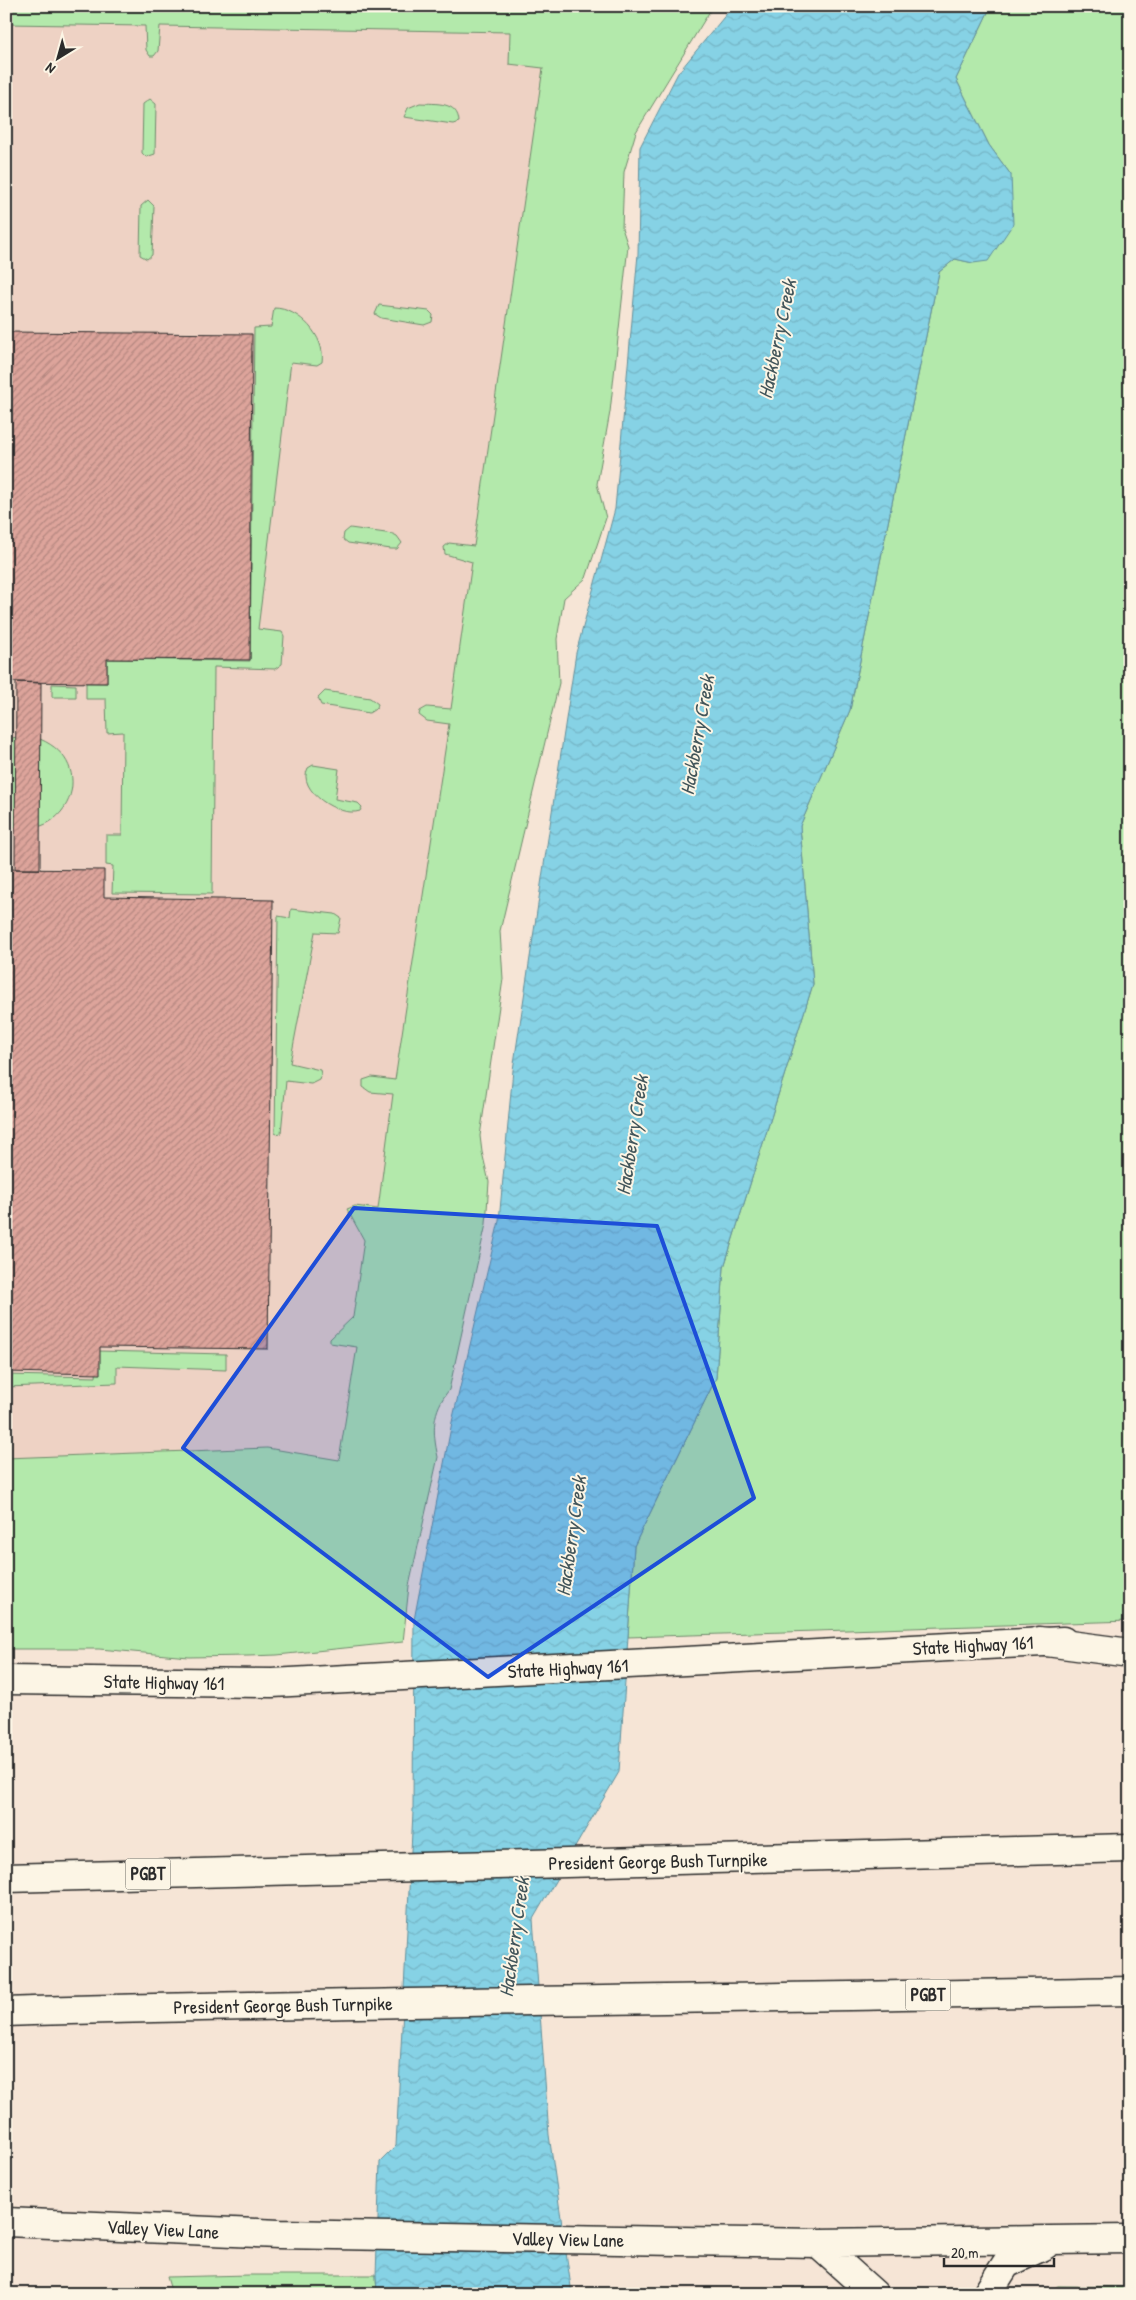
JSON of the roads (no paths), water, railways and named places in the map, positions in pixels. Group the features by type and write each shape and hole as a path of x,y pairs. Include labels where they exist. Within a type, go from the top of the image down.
{"main road":[{"name":"State Highway 161","path":"6,1680 272,1683 706,1661 1039,1641 1130,1641"},
{"path":"1039,1641 1130,1653"},
{"name":"President George Bush Turnpike","path":"6,1878 1130,1848"},
{"name":"President George Bush Turnpike","path":"6,2012 286,2004 727,1999 1130,1991"},
{"name":"Valley View Lane","path":"6,2222 280,2234 678,2241 817,2243 1130,2240"},
{"path":"987,2294 1006,2264 1052,2242"},
{"path":"817,2243 874,2294"}],"water":[{"name":"Hackberry Creek","path":"733,6 991,6 956,79 989,145 1011,175 1013,224 988,261 973,263 955,259 939,272 850,710 800,826 813,984 724,1267 716,1378 634,1546 619,1772 533,1919 549,2135 572,2294 377,2294 380,2162 396,2146 413,1812 414,1620 452,1422 499,1221 513,1070 576,653 615,509 638,254 640,147 678,73"}]}
